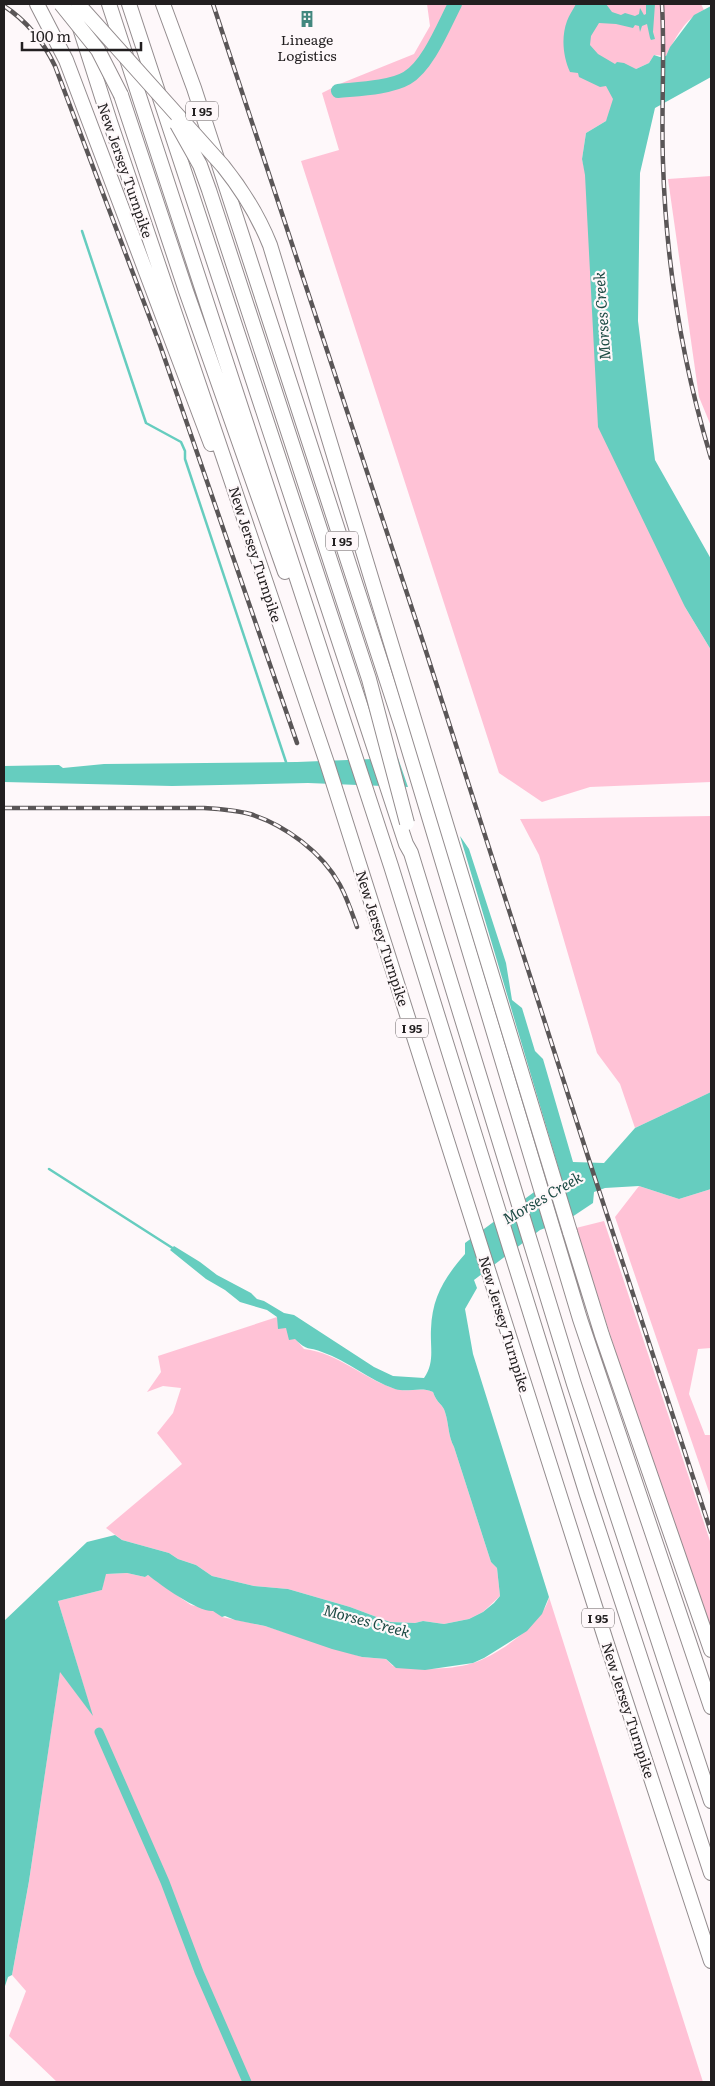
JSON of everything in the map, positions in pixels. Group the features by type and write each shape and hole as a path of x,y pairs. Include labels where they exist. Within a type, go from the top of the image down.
{"highway":[{"path":"37,4 66,60 166,330 247,530"},
{"path":"62,4 98,50 121,95 186,291 273,521"},
{"name":"New Jersey Turnpike","path":"73,4 110,122 210,413 247,530 360,866 609,1650 711,1961"},
{"path":"78,4 238,185 252,205 270,245 602,1335 711,1650"},
{"name":"New Jersey Turnpike","path":"109,4 273,521 321,652 391,866 587,1495 711,1874"},
{"name":"I 95","path":"129,4 408,848 530,1242 651,1622 711,1802"},
{"name":"I 95","path":"163,4 194,88 238,219 402,727 580,1319 711,1707"},
{"path":"139,74 177,124 200,166 209,190 369,679 412,838 408,848"}],"shaded area":[{"path":"427,4 701,4 704,10 691,18 686,24 666,56 654,55 649,63 636,69 606,121 586,133 582,159 685,607 711,650 711,782 590,787 542,802 499,773 301,161 339,150 322,93 414,54 430,26"},
{"path":"711,176 711,426 699,397 668,179"},
{"path":"711,816 711,1092 635,1128 620,1084 597,1053 539,855 520,819"},
{"path":"639,1186 679,1199 711,1189 711,1348 698,1349 689,1394 705,1435 711,1435 711,1498 615,1217"},
{"path":"604,1221 711,1544 711,1649 576,1228"},
{"path":"277,1317 304,1349 317,1351 340,1361 384,1385 396,1389 428,1390 433,1392 444,1409 451,1439 491,1562 497,1568 500,1596 483,1612 469,1619 444,1624 423,1621 415,1623 390,1622 350,1607 288,1589 254,1586 212,1576 196,1565 178,1559 169,1553 122,1540 106,1528 182,1464 157,1433 173,1413 181,1388 163,1386 147,1392 161,1372 158,1356"},
{"path":"127,1573 145,1577 148,1575 191,1605 213,1610 222,1617 265,1626 362,1657 386,1659 393,1666 413,1668 433,1669 463,1666 495,1653 518,1637 539,1617 549,1597 703,2082 57,2082 9,2036 26,1991 12,1975 29,1881 60,1671 92,1714 58,1601 102,1590 105,1574"}],"water":[{"name":"Morses Creek","path":"576,4 606,4 612,12 635,16 639,14 640,8 644,15 646,14 646,4 655,4 653,32 655,39 651,40 647,24 642,26 640,32 639,26 635,25 633,28 599,23 591,36 590,45 598,54 615,64 617,62 624,63 636,69 649,63 654,55 666,56 670,47 694,15 711,6 711,77 655,108 640,173 638,321 655,460 711,559 711,650 685,607 598,427 585,175 582,159 586,133 606,121 613,99 606,86 600,87 579,77 578,73 570,72 564,53 564,34 568,19"},
{"path":"398,758 408,787 308,783 172,786 4,782 4,766 59,765 63,768 104,764 297,762"},
{"name":"Morses Creek","path":"460,836 469,849 506,963 512,1000 522,1008 535,1051 543,1059 573,1162 604,1163 635,1128 711,1092 711,1189 679,1199 639,1186 605,1188 594,1192 593,1203 569,1219 540,1230 474,1280 477,1288 465,1309 473,1354 549,1597 542,1614 527,1631 473,1663 425,1670 396,1668 386,1659 362,1657 332,1649 265,1626 225,1616 222,1617 213,1611 190,1603 148,1575 145,1577 127,1573 106,1574 102,1590 58,1601 93,1716 60,1672 29,1881 12,1975 8,1977 4,1989 4,1621 87,1542 115,1535 122,1540 169,1553 178,1559 196,1565 212,1576 254,1586 288,1589 350,1607 390,1622 415,1623 423,1621 444,1624 469,1619 483,1612 500,1596 497,1568 491,1562 451,1439 444,1409 433,1392 428,1390 395,1389 376,1381 332,1356 306,1347 295,1339 289,1340 286,1328 278,1329 277,1317 267,1310 240,1302 225,1290 206,1279 170,1250 174,1246 217,1275 251,1293 257,1299 284,1313 294,1315 374,1367 393,1376 424,1378 431,1360 432,1318 437,1297 451,1271 465,1254 465,1243 560,1173"}],"waterway":[{"path":"338,91 383,86 407,78 415,72 429,55 455,4"},
{"path":"82,231 146,423 181,442 185,451 185,459 286,762"},
{"path":"49,1169 174,1249"},
{"path":"99,1732 165,1882 199,1972 247,2082"}],"railway":[{"path":"213,4 423,642 589,1160 711,1532"},
{"path":"662,4 663,143 668,238 677,312 684,349 711,458"},
{"path":"4,6 34,32 55,66 160,345 297,743"},
{"path":"4,808 204,808 250,814 276,825 313,851 340,885 357,927"}],"place":[{"name":"Lineage Logistics","path":"307,19"}]}
